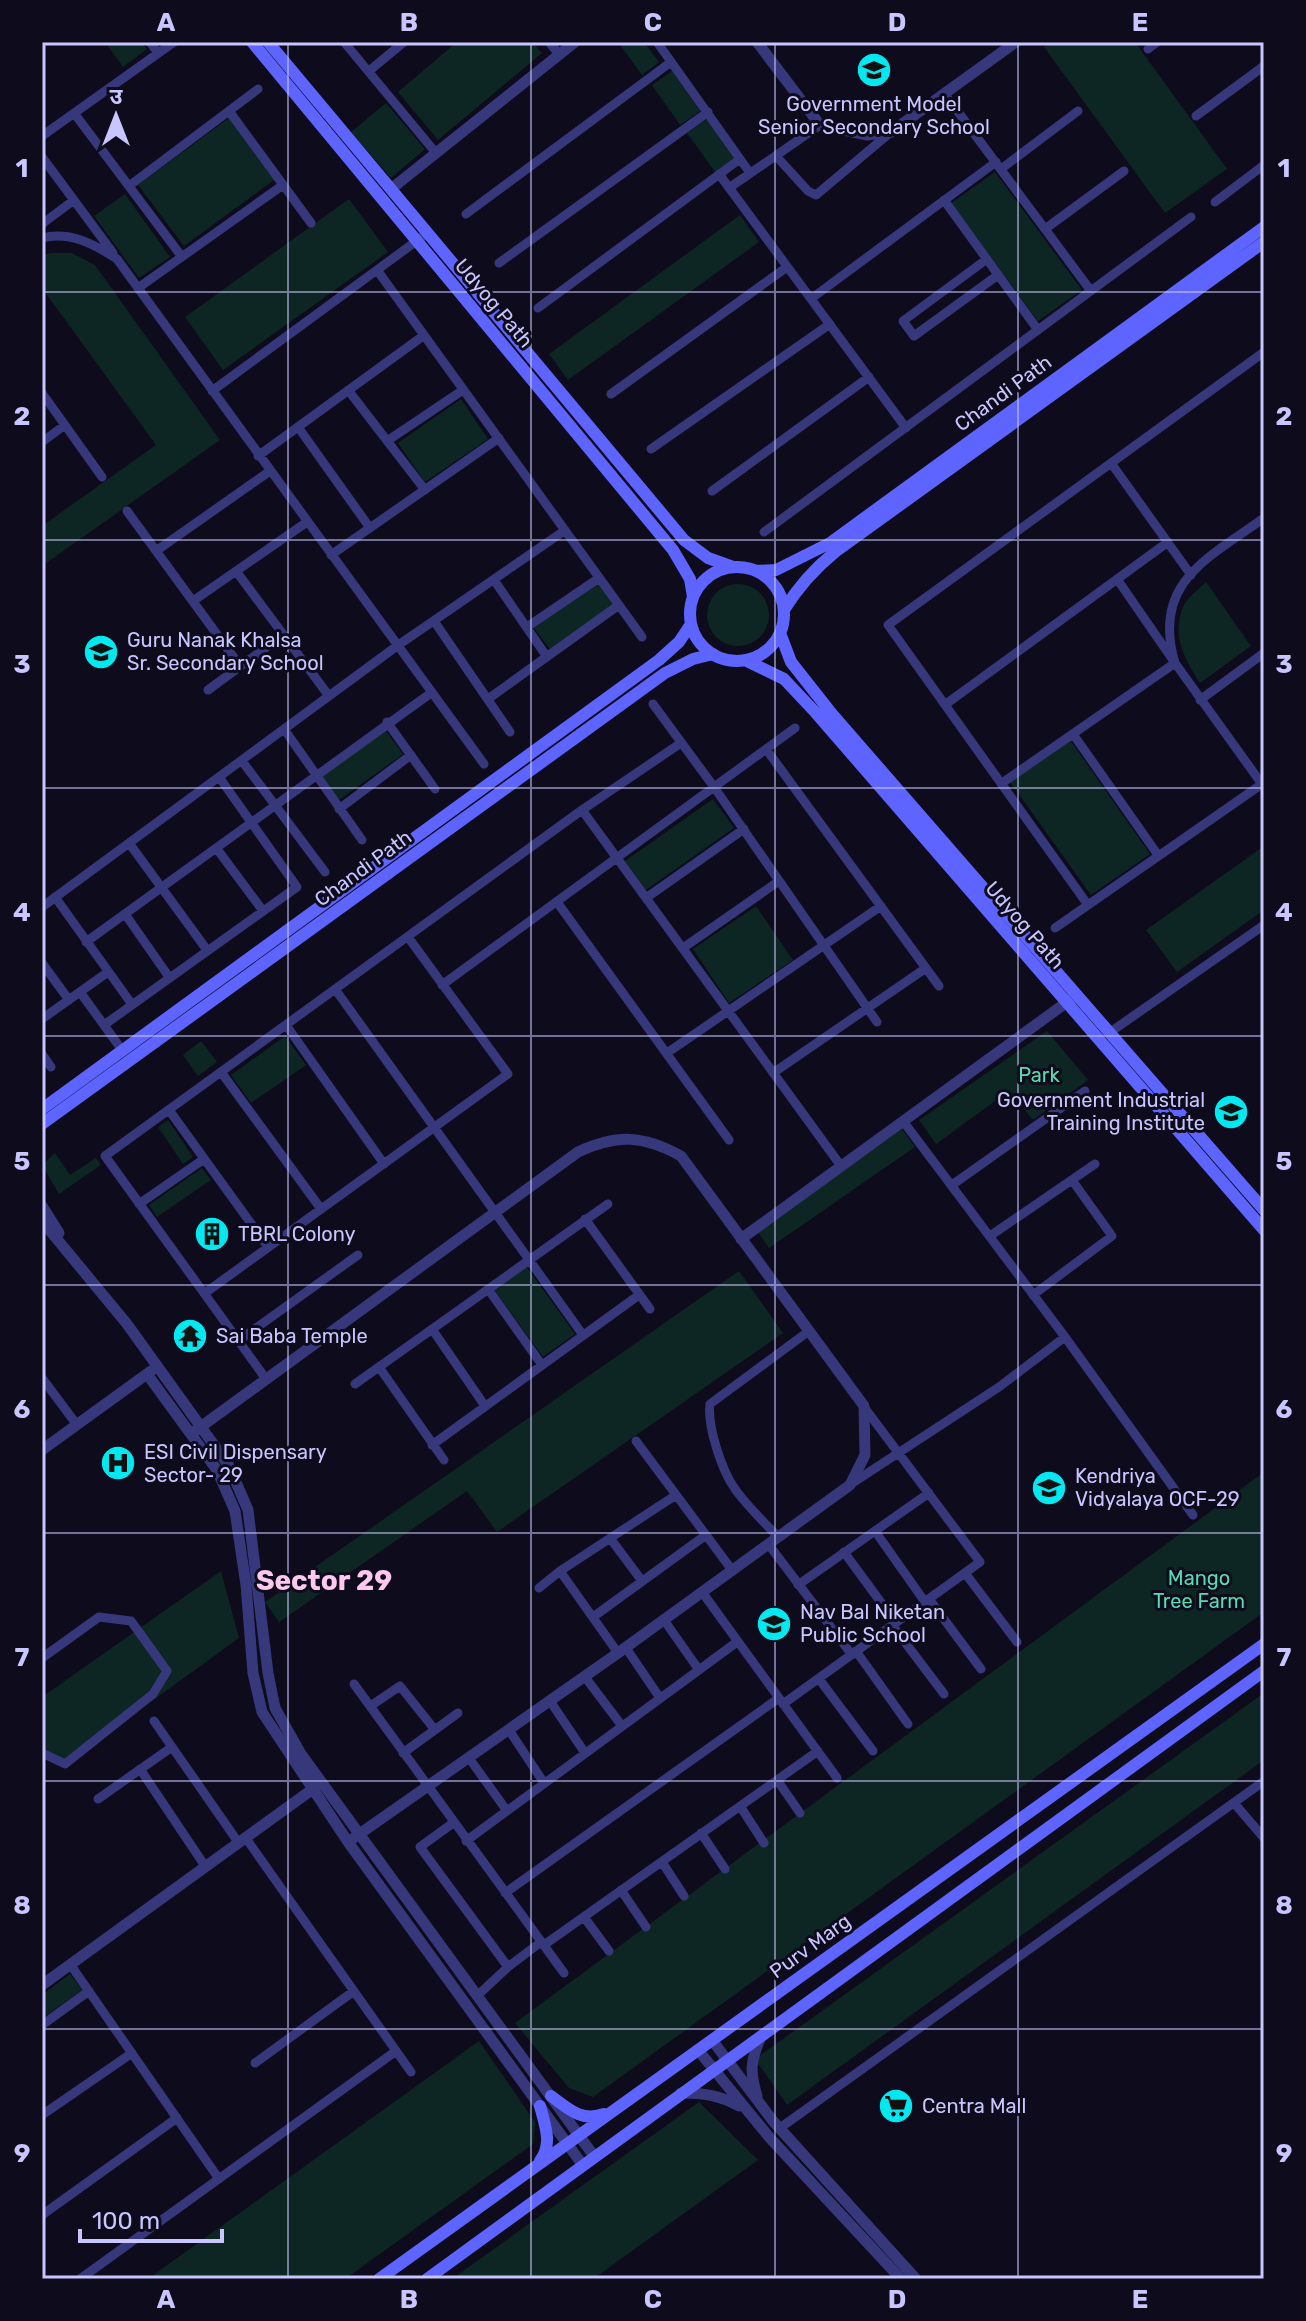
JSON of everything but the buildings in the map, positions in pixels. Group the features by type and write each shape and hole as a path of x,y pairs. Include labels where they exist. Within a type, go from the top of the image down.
{"main road":[{"name":"Udyog Path","path":"252,42 684,540 708,558 733,567"},
{"name":"Udyog Path","path":"268,42 391,189 422,237 673,550 690,579 693,597"},
{"name":"Chandi Path","path":"756,571 776,570 830,543 1264,227"},
{"name":"Chandi Path","path":"784,610 806,578 835,552 1264,242"},
{"path":"733,567 756,571 769,579 779,592 784,610 780,633 771,647 745,660 726,660 713,654 694,634 691,624 693,597 703,581 714,573 733,567"},
{"name":"Chandi Path","path":"42,1124 46,1109 122,1050 659,660 679,642 691,624"},
{"name":"Udyog Path","path":"780,633 791,662 832,714 1264,1230"},
{"name":"Chandi Path","path":"46,1109 665,673 693,659 713,654"},
{"name":"Udyog Path","path":"745,660 784,679 1070,999 1109,1033 1264,1210"},
{"path":"42,1132 46,1109"},
{"name":"Purv Marg","path":"379,2279 1264,1644"},
{"path":"427,2279 1264,1671"},
{"path":"551,2096 577,2115 588,2117 613,2111"},
{"path":"536,2167 546,2153 548,2136 540,2106"}],"street":[{"path":"150,42 158,53"},
{"path":"42,136 174,42"},
{"path":"344,42 436,153"},
{"path":"369,71 404,42"},
{"path":"549,42 559,54"},
{"path":"391,189 575,42"},
{"path":"657,42 750,173"},
{"path":"757,42 820,125 867,135 891,132"},
{"path":"776,156 808,191 816,195 891,132 1016,42"},
{"path":"1148,49 1157,42"},
{"path":"466,214 671,62"},
{"path":"1196,116 1264,66"},
{"path":"129,186 258,89"},
{"path":"944,93 1091,291"},
{"path":"229,111 311,223"},
{"path":"812,298 944,200 1078,111"},
{"path":"499,263 708,112"},
{"path":"74,113 182,257"},
{"path":"729,188 820,125"},
{"path":"42,157 484,764"},
{"path":"538,308 740,159"},
{"path":"1215,202 1264,165"},
{"path":"1045,229 1124,171"},
{"path":"719,174 906,428"},
{"path":"138,288 283,185"},
{"path":"42,224 74,200"},
{"path":"944,200 1038,330"},
{"path":"764,532 1191,217"},
{"path":"42,238 53,235 78,238 117,259"},
{"path":"212,391 422,237"},
{"path":"987,259 903,321 914,336 998,275"},
{"path":"611,394 787,267"},
{"path":"377,270 642,637"},
{"path":"651,449 830,324"},
{"path":"258,456 423,336"},
{"path":"1088,905 888,625 1264,352"},
{"path":"712,491 869,377"},
{"path":"348,390 425,490"},
{"path":"387,441 463,390"},
{"path":"42,393 102,477"},
{"path":"42,442 65,425"},
{"path":"298,427 370,528"},
{"path":"331,555 499,438"},
{"path":"1111,463 1191,575"},
{"path":"156,551 270,471"},
{"path":"127,511 240,666"},
{"path":"1175,663 1169,643 1169,612 1181,584 1212,555 1264,518"},
{"path":"193,601 307,522"},
{"path":"42,907 397,646 564,531"},
{"path":"946,704 1168,542"},
{"path":"236,571 329,696"},
{"path":"527,627 599,578"},
{"path":"1055,928 1263,786 1117,579"},
{"path":"494,580 547,657"},
{"path":"488,699 619,605"},
{"path":"434,621 510,732"},
{"path":"208,690 283,635"},
{"path":"1200,700 1264,653"},
{"path":"1002,783 1175,663"},
{"path":"86,942 431,693"},
{"path":"653,704 744,829 877,1022"},
{"path":"387,722 435,789"},
{"path":"442,985 795,728"},
{"path":"284,729 362,840"},
{"path":"1073,734 1158,855"},
{"path":"266,1379 105,1156 582,810 681,743"},
{"path":"766,749 939,986"},
{"path":"339,809 411,755"},
{"path":"242,761 325,872"},
{"path":"104,1025 297,887 219,777"},
{"path":"582,810 841,1166"},
{"path":"646,898 744,829"},
{"path":"129,843 207,950"},
{"path":"217,849 263,911"},
{"path":"683,948 779,881"},
{"path":"55,897 131,1003"},
{"path":"557,902 729,1140"},
{"path":"667,1053 881,906"},
{"path":"125,914 169,977"},
{"path":"1109,1033 1264,925"},
{"path":"205,1293 508,1074 408,937"},
{"path":"42,963 69,1000"},
{"path":"773,1073 926,968"},
{"path":"42,1019 108,972"},
{"path":"335,989 583,1335"},
{"path":"80,992 122,1050"},
{"path":"741,1239 1070,999"},
{"path":"286,1025 384,1164"},
{"path":"42,1054 51,1067"},
{"path":"221,1072 321,1209"},
{"path":"952,1185 1085,1091"},
{"path":"169,1110 268,1247"},
{"path":"903,1121 1065,1337 1193,1515"},
{"path":"196,1430 578,1152 604,1140 634,1139 657,1143 681,1156 980,1562 819,1679 781,1701 505,1893"},
{"path":"139,1204 204,1159"},
{"path":"990,1236 1095,1164"},
{"path":"1033,1295 1112,1236 1072,1180"},
{"path":"355,1384 608,1204"},
{"path":"42,1206 76,1260 196,1430 235,1511 246,1585 253,1673 262,1712 317,1786 360,1834 594,2156"},
{"path":"585,1219 650,1309"},
{"path":"42,1221 76,1260"},
{"path":"238,1341 358,1255"},
{"path":"488,1289 542,1365"},
{"path":"432,1445 639,1295"},
{"path":"432,1329 485,1406"},
{"path":"809,1331 710,1404 708,1416 718,1451 734,1488 774,1541 798,1585 908,1724"},
{"path":"348,1842 622,1651 850,1485 999,1387 1065,1337"},
{"path":"379,1367 444,1460"},
{"path":"42,1450 152,1370"},
{"path":"42,1378 77,1425"},
{"path":"850,1485 865,1455 864,1406"},
{"path":"636,1441 732,1570"},
{"path":"798,1585 929,1493"},
{"path":"539,1588 676,1495"},
{"path":"875,1531 981,1669"},
{"path":"593,1617 706,1535"},
{"path":"610,1538 642,1581"},
{"path":"844,1552 944,1694"},
{"path":"560,1571 593,1617 660,1698"},
{"path":"965,1573 1017,1642"},
{"path":"702,1592 837,1778"},
{"path":"42,1658 99,1617 131,1621 167,1671 153,1694 65,1764 42,1753"},
{"path":"664,1620 699,1670"},
{"path":"466,1841 737,1642"},
{"path":"585,1677 622,1726"},
{"path":"819,1679 873,1751"},
{"path":"354,1684 564,1973"},
{"path":"372,1705 400,1686 435,1730"},
{"path":"550,1701 585,1753"},
{"path":"403,1753 458,1713"},
{"path":"154,1721 411,2072"},
{"path":"509,1730 544,1783"},
{"path":"98,1799 172,1747"},
{"path":"478,1995 508,1967 584,1917 818,1751"},
{"path":"469,1758 507,1811"},
{"path":"140,1769 205,1866"},
{"path":"777,1780 800,1813"},
{"path":"780,2128 1264,1781"},
{"path":"42,1985 317,1786"},
{"path":"317,1786 348,1842 582,2164"},
{"path":"1234,1803 1264,1838"},
{"path":"740,1806 764,1843"},
{"path":"453,1823 420,1847 508,1967"},
{"path":"701,1833 725,1869"},
{"path":"662,1862 684,1896"},
{"path":"621,1890 646,1927"},
{"path":"584,1917 609,1951"},
{"path":"70,1964 219,2179"},
{"path":"42,2025 89,1991"},
{"path":"255,2063 354,1991"},
{"path":"759,2102 751,2075 752,2059 762,2035"},
{"path":"712,2040 780,2128 916,2279"},
{"path":"698,2050 746,2110 901,2279"},
{"path":"80,2279 396,2051"},
{"path":"42,2115 132,2053"},
{"path":"681,2093 723,2097 746,2110"},
{"path":"42,2215 177,2118"}],"green space":[{"path":"105,42 141,42 147,49 123,67"},
{"path":"457,42 532,42 542,53 438,140 398,92"},
{"path":"618,42 644,42 659,62 642,75"},
{"path":"1050,42 1135,42 1227,169 1165,213 1044,47"},
{"path":"672,71 700,111 680,125 652,85"},
{"path":"386,103 425,149 391,178 351,132"},
{"path":"229,118 274,180 184,246 138,185"},
{"path":"707,119 734,158 715,172 687,133"},
{"path":"995,172 1082,290 1038,321 951,203"},
{"path":"125,194 170,257 139,278 94,216"},
{"path":"349,199 388,252 223,370 185,317"},
{"path":"740,215 759,242 568,380 549,354"},
{"path":"72,253 95,265 220,440 42,566 42,526 156,445 42,288 42,255"},
{"path":"461,399 488,439 425,482 398,443"},
{"path":"598,582 615,605 552,652 534,628"},
{"path":"1206,582 1251,646 1200,683 1181,646 1178,626 1186,602"},
{"path":"738,584 750,586 760,593 767,603 767,627 760,637 750,644 738,646 726,644 716,637 709,627 707,615 709,603 716,593 726,586"},
{"path":"385,730 403,754 339,800 322,776"},
{"path":"1070,740 1150,854 1091,895 1010,782"},
{"path":"713,799 734,828 646,890 625,861"},
{"path":"1264,846 1264,910 1177,972 1146,930"},
{"path":"756,906 793,960 729,1003 693,949"},
{"name":"Park","path":"1047,1031 1088,1080 1033,1120 1009,1091 936,1144 919,1120"},
{"path":"285,1036 306,1065 251,1103 231,1075"},
{"path":"201,1041 217,1062 198,1076 183,1055"},
{"path":"168,1120 193,1157 183,1164 158,1127"},
{"path":"902,1129 915,1147 769,1248 758,1232"},
{"path":"55,1153 70,1175 96,1158 101,1165 59,1194 42,1165"},
{"path":"202,1168 211,1180 157,1217 149,1205"},
{"path":"526,1266 575,1334 543,1357 494,1289"},
{"path":"739,1271 783,1333 497,1532 467,1491 279,1622 265,1602"},
{"name":"Mango Tree Farm","path":"1264,1472 1264,1612 593,2097 569,2088 515,2023"},
{"path":"221,1571 239,1638 65,1764 42,1754 42,1697"},
{"path":"1264,1693 1264,1760 787,2105 755,2059"},
{"path":"70,1974 82,1990 42,2018 42,1995"},
{"path":"479,2041 535,2122 533,2144 345,2279 148,2279"},
{"path":"699,2102 758,2160 593,2279 452,2279"}],"place":[{"name":"Government Model Senior Secondary School","path":"874,70"},
{"name":"Guru Nanak Khalsa Sr. Secondary School","path":"101,652"},
{"name":"Government Industrial Training Institute","path":"1231,1112"},
{"name":"TBRL Colony","path":"212,1234"},
{"name":"Sai Baba Temple","path":"190,1336"},
{"name":"ESI Civil Dispensary Sector- 29","path":"118,1463"},
{"name":"Kendriya Vidyalaya OCF-29","path":"1049,1488"},
{"name":"Nav Bal Niketan Public School","path":"774,1624"},
{"name":"Centra Mall","path":"896,2106"}],"district":[{"name":"Sector 29","path":"324,1580"}]}
